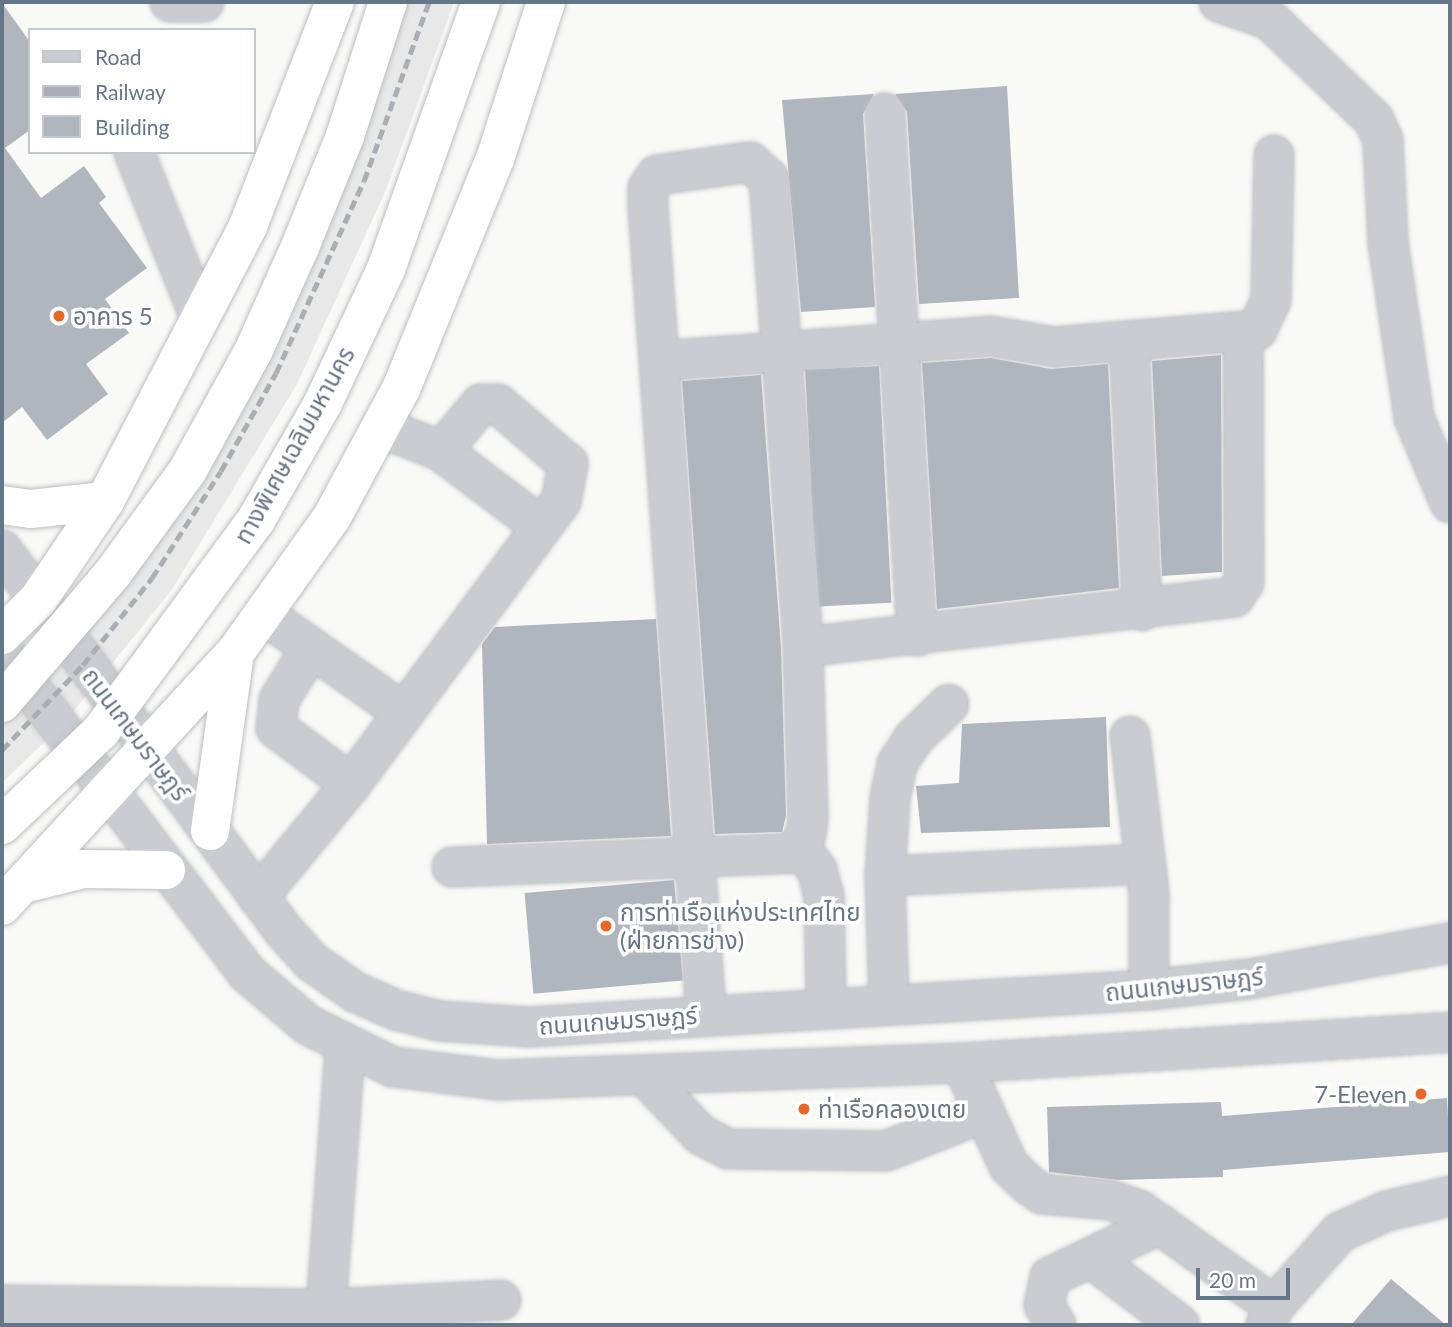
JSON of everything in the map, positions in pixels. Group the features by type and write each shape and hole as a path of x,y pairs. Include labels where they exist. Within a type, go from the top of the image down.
{"highway":[{"path":"2,635 38,600 104,501 248,226 335,2"},
{"path":"2,703 97,593 188,470 253,352 345,136 388,2"},
{"name":"ทางพิเศษเฉลิมมหานคร","path":"2,825 101,731 256,520 323,403 386,269 481,2"},
{"path":"12,895 110,793 235,653 332,517 380,427 495,159 546,2"},
{"path":"2,505 31,509 104,501"},
{"path":"210,831 235,653"},
{"path":"12,895 83,869 166,870"}],"street":[{"path":"170,2 204,2"},
{"path":"1219,2 1270,20 1374,120 1383,139 1388,243 1414,418 1450,503"},
{"path":"885,113 903,341 917,636"},
{"path":"135,154 200,317"},
{"path":"660,361 782,348 990,336 1054,347 1256,330 1272,300 1275,155"},
{"path":"706,1013 648,188 657,175 695,167 750,162 769,179 803,647 808,817 801,848 817,870 824,896 826,1005"},
{"path":"803,647 1142,611 1234,597 1244,582 1243,333"},
{"path":"1129,342 1142,611"},
{"path":"258,898 351,784 561,501 568,464 498,404 481,404 441,451"},
{"path":"380,427 441,451 542,527"},
{"name":"ถนนเกษมราษฎร์","path":"2,550 258,898 312,962 355,992 439,1021 529,1027 826,1005 1149,990 1249,979 1450,943"},
{"path":"263,614 403,712"},
{"path":"311,648 279,699 276,728 351,784"},
{"path":"2,651 247,973 278,1003 345,1048 393,1067 442,1076 644,1075 962,1063 1450,1032"},
{"path":"889,1003 885,876 897,764 913,739 949,704"},
{"path":"1129,736 1145,864 1149,990"},
{"path":"453,867 784,855 801,848"},
{"path":"885,876 1145,864"},
{"path":"326,1309 345,1048"},
{"path":"962,1063 982,1113 1009,1166 1042,1194 1110,1200 1139,1210 1160,1224 1270,1316 1340,1232 1387,1211 1450,1196"},
{"path":"644,1075 701,1135 728,1149 886,1151 982,1113"},
{"path":"1056,1325 1044,1305 1050,1277 1160,1224"},
{"path":"1091,1258 1180,1325"},
{"path":"2,1305 326,1309 501,1300"}],"shaded area":[{"path":"405,2 454,2 386,190 297,384 171,591 63,724 2,783 2,718 133,564"}],"building":[{"name":"อาคาร 5","path":"2,3 28,39 28,131 5,148 41,198 84,166 106,197 99,203 147,268 105,299 129,333 86,364 108,394 47,440 22,407 2,423"},
{"path":"1007,86 1019,298 919,304 907,112 895,94"},
{"path":"874,94 863,114 875,307 801,312 782,100"},
{"path":"1221,355 1222,572 1162,576 1152,361"},
{"path":"991,358 1051,369 1108,364 1119,588 937,609 922,363"},
{"path":"879,366 891,603 818,607 805,370"},
{"path":"761,375 781,648 786,816 782,832 715,834 682,381"},
{"path":"656,619 671,836 487,844 482,644 495,627"},
{"path":"1106,717 1110,827 921,833 916,786 959,783 962,724"},
{"name":"การท่าเรือแห่งประเทศไทย (ฝ่ายการช่าง)","path":"674,880 683,981 533,994 525,893"},
{"path":"1447,1098 1450,1152 1223,1170 1223,1177 1118,1180 1049,1172 1047,1107 1221,1102 1222,1116"},
{"path":"1391,1279 1446,1325 1351,1325"}],"railway":[{"path":"2,750 83,665 152,578 221,471 276,373 364,181 429,2"}],"place":[{"name":"อาคาร 5","path":"59,316"},
{"name":"การท่าเรือแห่งประเทศไทย (ฝ่ายการช่าง)","path":"606,926"},
{"name":"7-Eleven","path":"1421,1094"},
{"name":"ท่าเรือคลองเตย","path":"804,1109"}]}
